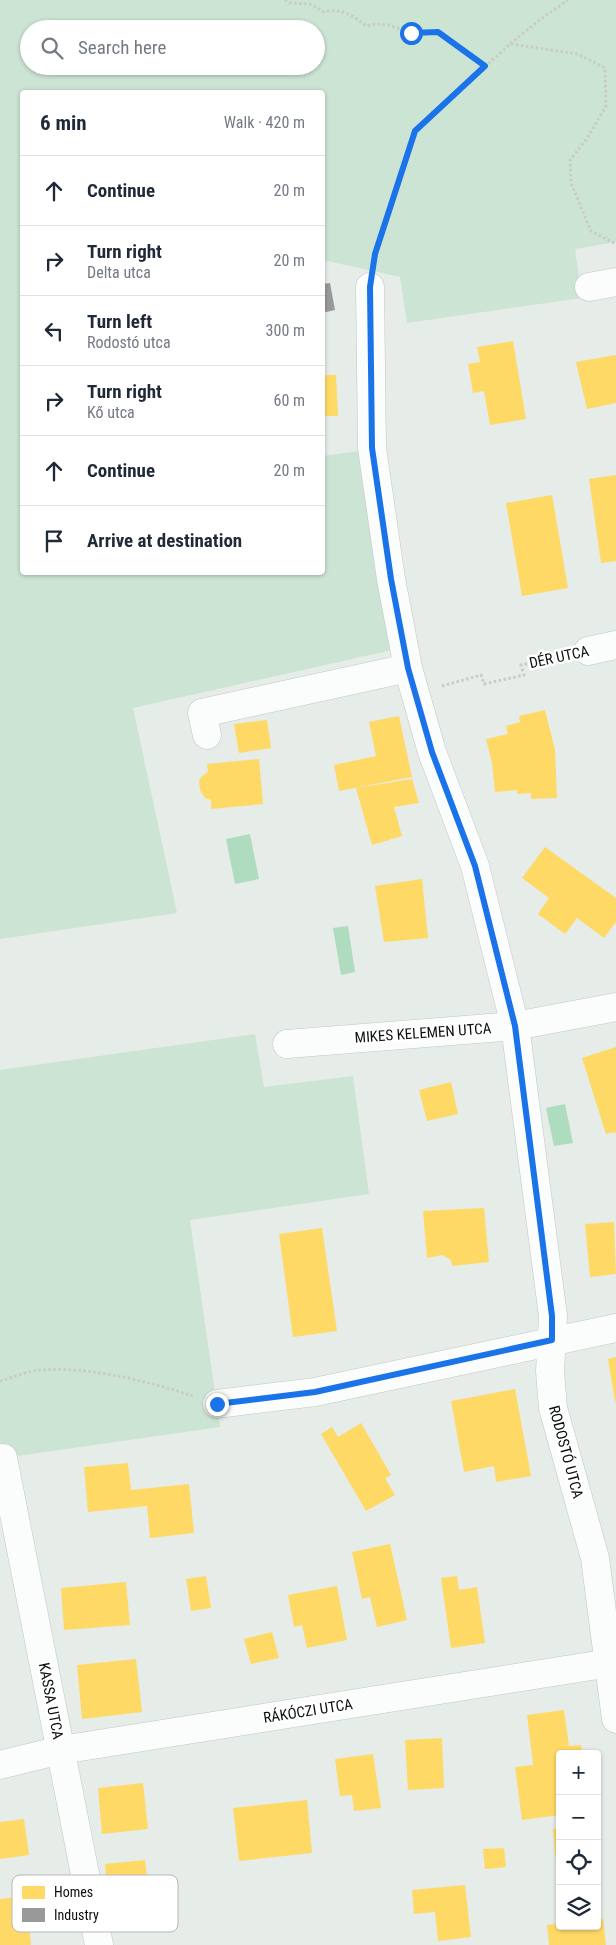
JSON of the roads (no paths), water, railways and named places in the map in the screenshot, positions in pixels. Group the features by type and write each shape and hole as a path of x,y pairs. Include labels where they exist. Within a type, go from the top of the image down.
{"street":[{"path":"589,287 616,282"},
{"name":"RODOSTÓ UTCA","path":"370,287 372,448 391,579 408,668 432,752 475,866 515,1026 552,1316 550,1370 552,1408 594,1558 612,1663 616,1719"},
{"name":"DÉR UTCA","path":"588,651 616,645"},
{"path":"207,735 202,713 408,668"},
{"name":"MIKES KELEMEN UTCA","path":"287,1044 515,1026 616,1007"},
{"path":"217,1404 315,1392 552,1340 616,1328"},
{"name":"KASSA UTCA","path":"2,1458 85,1875"},
{"name":"RÁKÓCZI UTCA","path":"0,1764 61,1750 612,1663"},
{"name":"KASSA UTCA","path":"96,1932 99,1945"}]}
